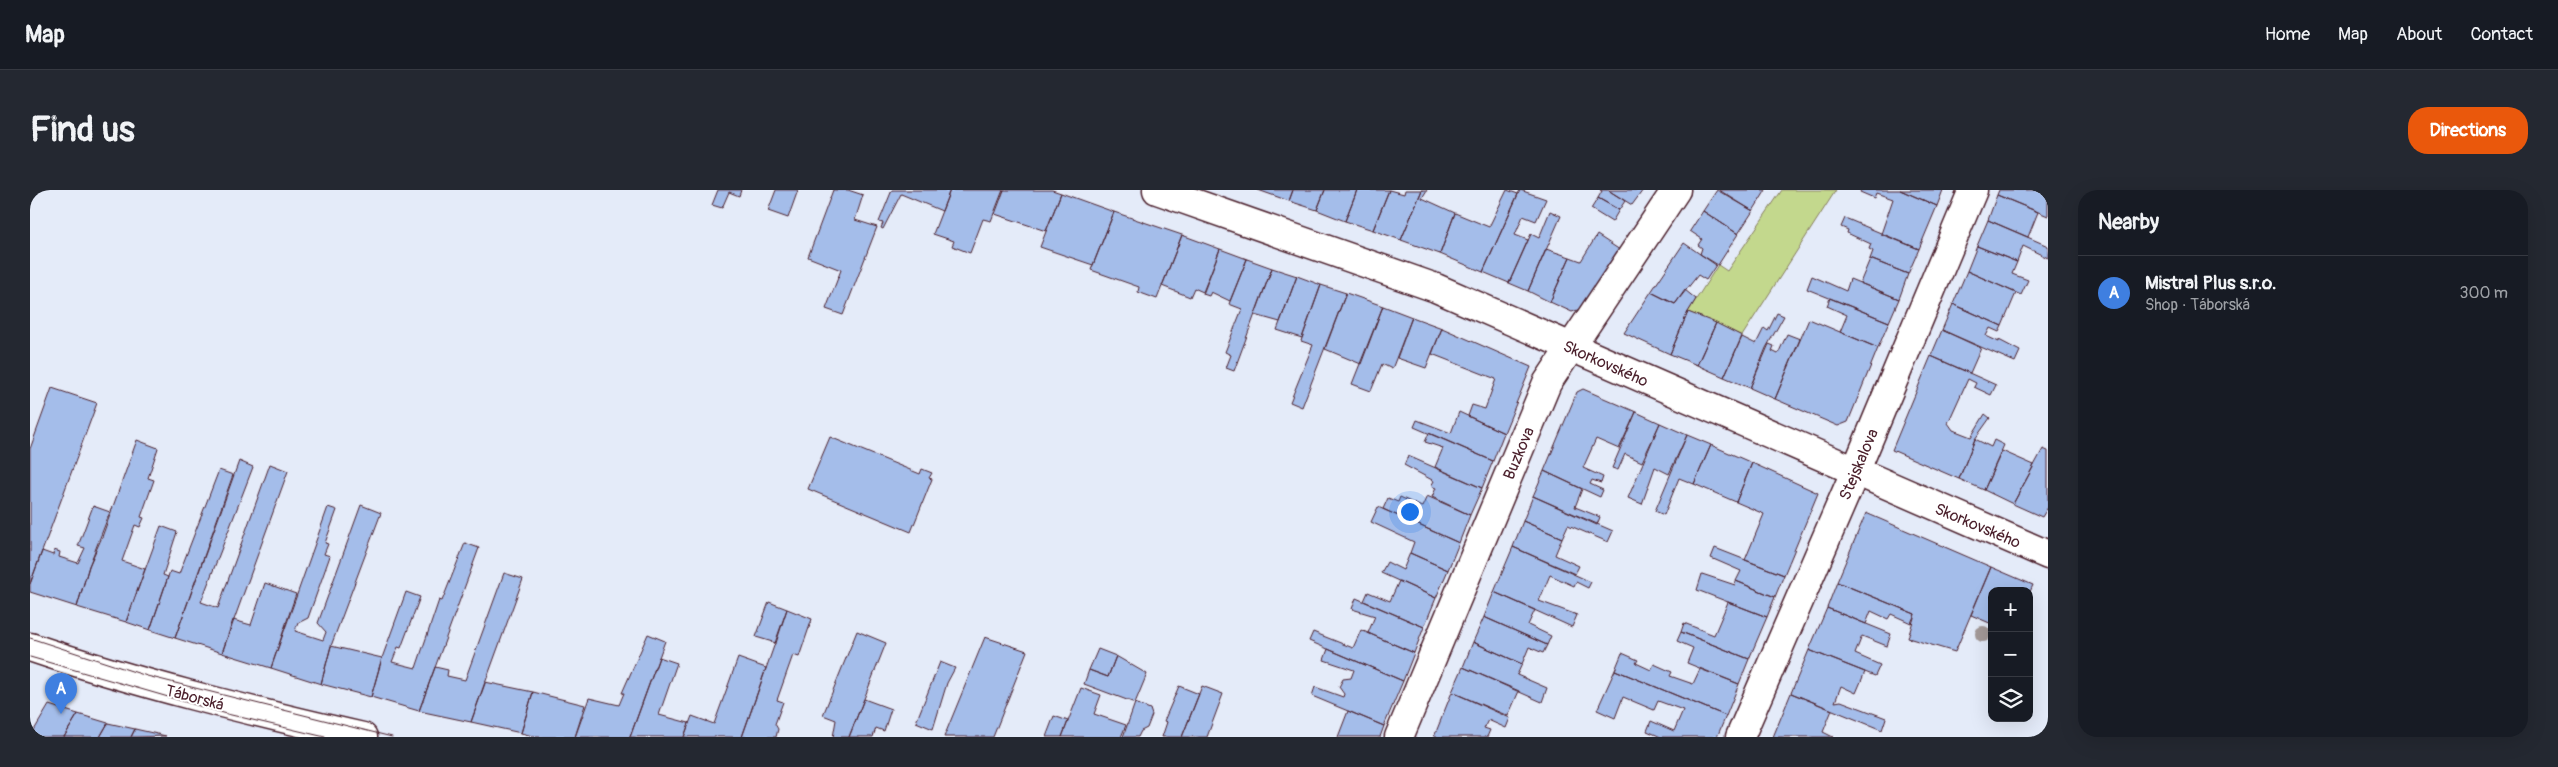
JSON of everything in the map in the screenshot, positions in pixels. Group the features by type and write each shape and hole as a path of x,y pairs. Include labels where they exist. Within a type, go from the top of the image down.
{"street":[{"name":"Skorkovského","path":"1158,190 1436,288 2048,555"},
{"name":"Buzkova","path":"1399,737 1547,383 1676,190"},
{"name":"Stejskalova","path":"1740,737 1855,472 1972,190"},
{"name":"Táborská","path":"30,647 129,679 229,706 363,737"}],"green space":[{"path":"1782,190 1836,190 1742,336 1688,312 1718,265 1727,271"}],"building":[{"path":"718,190 741,190 739,196 729,192 722,208 712,205"},
{"path":"776,190 798,190 788,218 768,211"},
{"path":"833,190 848,190 863,195 855,220 877,227 843,315 826,309 841,270 808,257"},
{"path":"892,190 950,190 942,211 901,194 883,229 881,228 883,223 879,222"},
{"path":"950,190 1003,190 991,221 983,219 970,253 952,246 954,241 933,234"},
{"path":"1004,190 1052,190 1061,193 1046,231 995,214"},
{"path":"1258,190 1293,190 1289,201"},
{"path":"1293,190 1325,190 1317,210 1289,201"},
{"path":"1325,190 1357,190 1345,221 1317,210"},
{"path":"1357,190 1389,190 1373,230 1345,221"},
{"path":"1389,190 1404,194 1405,190 1422,190 1401,240 1373,230"},
{"path":"1422,190 1427,190 1422,198 1455,213 1440,254 1401,240"},
{"path":"1507,190 1518,194 1483,272 1440,254 1455,213 1489,227"},
{"path":"1520,190 1546,199 1536,221 1523,216 1515,235 1528,240 1509,283 1483,272"},
{"path":"1600,190 1608,190 1625,201 1619,210 1598,198 1602,191"},
{"path":"1608,190 1643,190 1632,205"},
{"path":"1717,190 1753,211 1738,234 1703,211"},
{"path":"1719,190 1766,190 1753,211"},
{"path":"1861,190 1900,190 1937,206 1919,249 1881,234 1893,199 1876,193 1874,198 1860,192"},
{"path":"1900,190 1943,190 1937,206"},
{"path":"1999,190 2048,190 2048,216 1997,195"},
{"path":"1061,193 1114,212 1093,265 1040,247"},
{"path":"1997,195 2038,212 2028,237 1988,220"},
{"path":"1598,198 1619,210 1612,222 1591,209"},
{"path":"1550,211 1561,216 1528,291 1509,283 1531,234 1539,238"},
{"path":"1703,211 1738,234 1718,265 1700,254 1702,248 1698,245 1702,239 1690,231"},
{"path":"1114,212 1182,235 1157,299 1138,292 1139,287 1091,270"},
{"path":"1845,218 1919,249 1908,274 1870,259 1873,251 1869,249 1871,244 1847,233 1848,230 1841,227"},
{"path":"1988,220 2048,246 2048,258 2023,246 2017,262 1977,246"},
{"path":"1182,235 1220,249 1203,292 1194,288 1190,297 1162,286"},
{"path":"1597,235 1620,250 1583,308 1572,312 1550,302 1570,257 1581,261"},
{"path":"1684,243 1716,265 1706,280 1698,275 1675,304 1651,292"},
{"path":"1977,246 2017,262 2012,274 2028,280 2021,295 1967,271"},
{"path":"1220,249 1247,259 1230,301 1211,292 1209,296 1203,294"},
{"path":"1546,249 1570,257 1550,302 1528,291"},
{"path":"1247,259 1272,268 1234,371 1226,368 1231,355 1225,352 1242,309 1229,304"},
{"path":"1870,259 1908,274 1899,299 1860,283"},
{"path":"1272,268 1297,276 1280,322 1255,315"},
{"path":"1967,271 2016,293 2002,326 1953,304"},
{"path":"1297,276 1321,285 1302,338 1277,330"},
{"path":"1812,276 1846,291 1850,279 1899,299 1889,322 1807,289"},
{"path":"1321,285 1346,293 1302,407 1290,402 1313,345 1301,341"},
{"path":"1685,290 1696,299 1688,312 1670,354 1624,333 1651,292 1675,304"},
{"path":"1346,293 1383,306 1361,364 1325,349"},
{"path":"1830,298 1889,322 1878,348 1840,332 1847,315 1827,306"},
{"path":"1953,304 2002,326 1999,332 1990,328 1986,336 1999,342 1999,340 2020,351 2015,362 1942,330"},
{"path":"1383,306 1412,317 1392,369 1382,364 1371,391 1352,384"},
{"path":"1688,312 1716,323 1697,365 1670,354"},
{"path":"1777,313 1784,316 1766,348 1750,388 1724,377 1742,337 1756,344 1764,328 1768,331"},
{"path":"1412,317 1442,328 1426,368 1397,358"},
{"path":"1809,319 1878,348 1848,422 1838,426 1775,399"},
{"path":"1716,323 1742,336 1724,377 1697,365"},
{"path":"1442,328 1531,367 1504,433 1468,416 1472,405 1485,409 1496,379 1432,354"},
{"path":"1942,330 1981,348 1970,373 1931,356"},
{"path":"1787,334 1800,339 1775,399 1750,388 1769,344 1774,346 1772,351 1778,354"},
{"path":"1931,356 1996,385 1991,395 1974,387 1976,383 1968,379 1948,423 1953,430 1971,437 1985,414 1990,418 1975,439 1959,479 1892,450"},
{"path":"52,388 97,403 30,584 30,449"},
{"path":"1583,389 1636,412 1619,449 1596,439 1583,468 1603,477 1601,483 1592,480 1590,484 1603,490 1600,497 1544,471 1577,392"},
{"path":"1459,412 1504,433 1493,461 1414,427 1417,420 1451,433"},
{"path":"1636,412 1660,423 1642,462 1625,454 1618,470 1612,468"},
{"path":"1660,423 1687,435 1669,474 1655,467 1642,504 1628,498"},
{"path":"1429,433 1493,461 1482,488 1435,467 1443,448 1425,442"},
{"path":"1687,435 1711,445 1694,484 1679,478 1664,515 1655,511"},
{"path":"830,437 920,474 922,469 932,473 929,478 932,479 911,532 808,489"},
{"path":"1975,439 1991,447 1994,440 2004,445 1984,490 1959,479"},
{"path":"137,440 158,448 148,478 154,480 141,517 144,518 140,527 135,525 122,561 145,569 126,622 77,607 89,566 102,537"},
{"path":"1711,445 1752,463 1736,502 1694,484"},
{"path":"2043,449 2048,451 2048,507 2042,517 2013,504"},
{"path":"2002,451 2034,465 2013,504 1984,490"},
{"path":"1408,456 1482,488 1470,515 1432,497 1436,488 1431,486 1434,481 1404,465"},
{"path":"239,461 253,467 201,602 218,608 270,464 288,471 222,653 175,638"},
{"path":"1752,463 1818,493 1784,575 1745,560 1764,514 1736,502"},
{"path":"219,470 233,475 175,638 150,630 170,571 179,574"},
{"path":"1544,471 1582,489 1575,507 1600,517 1597,525 1533,496"},
{"path":"1427,496 1470,515 1459,543 1383,509 1388,498 1398,502 1400,497 1422,507"},
{"path":"1533,496 1613,531 1608,542 1568,525 1562,538 1523,521"},
{"path":"361,505 381,513 331,646 321,684 271,668 328,507 337,510 325,543 328,544 324,554 330,556 308,618 298,623 295,631 323,640 326,632 318,623"},
{"path":"93,506 110,512 89,566 77,607 30,592 30,584 42,551 53,555 54,550 60,552 59,557 78,563 85,548 78,546"},
{"path":"1378,507 1459,543 1448,570 1410,553 1414,542 1371,522"},
{"path":"1866,513 1991,567 1955,652 1908,638 1915,614 1837,582"},
{"path":"1523,521 1562,538 1555,555 1579,566 1575,574 1513,547"},
{"path":"161,526 177,532 163,575 168,577 150,630 126,622"},
{"path":"465,543 479,548 419,711 371,697 382,658 406,592 420,597 401,648 398,647 392,662 416,668 439,600 442,601"},
{"path":"1513,547 1591,582 1588,588 1576,582 1574,586 1550,575 1539,601 1577,615 1572,627 1494,592"},
{"path":"1715,548 1784,575 1775,597 1736,581 1741,571 1711,558"},
{"path":"1410,553 1448,570 1436,598 1381,573 1387,562 1403,570"},
{"path":"1991,567 2033,585 2032,587 1988,587 1988,622 1971,615"},
{"path":"504,573 523,579 471,722 419,711 435,667 448,670 447,676 465,680"},
{"path":"1702,574 1735,585 1736,581 1775,597 1767,617 1697,590"},
{"path":"1399,581 1436,598 1424,627 1364,601 1368,592 1390,601"},
{"path":"1837,582 1915,614 1911,623 1891,614 1888,619 1871,611 1866,624 1827,608"},
{"path":"265,583 296,594 271,668 222,653 233,620 251,625"},
{"path":"1494,592 1535,610 1528,625 1551,636 1547,645 1484,617"},
{"path":"1356,598 1424,627 1414,653 1368,633 1375,616 1352,609"},
{"path":"769,602 787,609 776,643 756,637"},
{"path":"1728,602 1767,617 1749,659 1681,632 1684,623 1714,635"},
{"path":"1827,608 1891,634 1887,646 1862,636 1855,654 1880,665 1875,676 1809,650"},
{"path":"787,609 812,619 799,657 793,655 777,700 783,702 775,724 778,729 776,737 742,737"},
{"path":"1484,617 1547,645 1543,653 1529,647 1522,664 1473,642"},
{"path":"1361,630 1414,653 1403,681 1309,641 1313,632 1353,648"},
{"path":"857,631 886,643 849,737 833,737 836,720 823,715"},
{"path":"1681,632 1749,659 1739,684 1687,663 1693,648 1677,641"},
{"path":"648,634 665,641 630,737 575,737 589,698 619,705 624,693 622,693"},
{"path":"985,637 1027,651 993,737 944,737"},
{"path":"1473,642 1522,664 1517,675 1547,688 1542,702 1463,667"},
{"path":"331,646 382,658 371,697 321,684"},
{"path":"1098,649 1116,656 1108,677 1089,670"},
{"path":"1328,649 1403,681 1384,726 1312,696 1315,687 1343,697 1344,694 1339,687 1343,679 1351,678 1354,670 1324,660"},
{"path":"1809,650 1865,672 1856,693 1841,686 1835,702 1841,701 1886,718 1882,730 1791,693"},
{"path":"1622,653 1638,660 1636,663 1651,670 1654,664 1672,672 1670,676 1693,684 1700,669 1739,684 1726,716 1615,670"},
{"path":"1116,656 1147,674 1135,703 1084,684 1089,670 1108,677"},
{"path":"659,657 677,663 659,715 689,723 684,737 630,737"},
{"path":"738,658 766,668 742,737 684,737 692,716 714,724"},
{"path":"940,662 955,668 947,683 933,729 916,722"},
{"path":"1463,667 1519,691 1508,716 1452,692"},
{"path":"1615,670 1726,716 1717,737 1661,737 1647,731 1651,721 1674,731 1683,710 1658,701 1654,710 1623,697 1615,718 1597,710"},
{"path":"485,682 533,692 521,733 471,722"},
{"path":"1179,686 1199,694 1182,737 1162,737 1167,722 1164,721"},
{"path":"1202,686 1223,694 1207,737 1182,737"},
{"path":"1081,688 1101,695 1094,714 1126,725 1121,737 1062,737"},
{"path":"533,692 585,705 575,737 537,737 521,733"},
{"path":"1452,692 1510,718 1506,728 1488,720 1484,728 1490,730 1487,737 1434,737"},
{"path":"1791,693 1832,710 1823,732 1833,737 1773,737"},
{"path":"864,699 891,709 884,731 876,728 873,737 849,737"},
{"path":"1135,703 1150,709 1152,715 1147,728 1141,731 1138,737 1123,737"},
{"path":"49,705 78,714 64,737 30,737"},
{"path":"1348,711 1384,726 1380,737 1338,737"},
{"path":"78,714 108,723 100,737 64,737"},
{"path":"1054,716 1068,721 1062,737 1046,737"},
{"path":"108,723 135,729 131,737 100,737"},
{"path":"135,729 166,736 131,737"}],"tram line":[{"path":"30,638 147,676 392,737"},
{"path":"30,657 227,714 325,737"}],"place":[{"name":"Mistral Plus s.r.o.","path":"61,714"}]}
